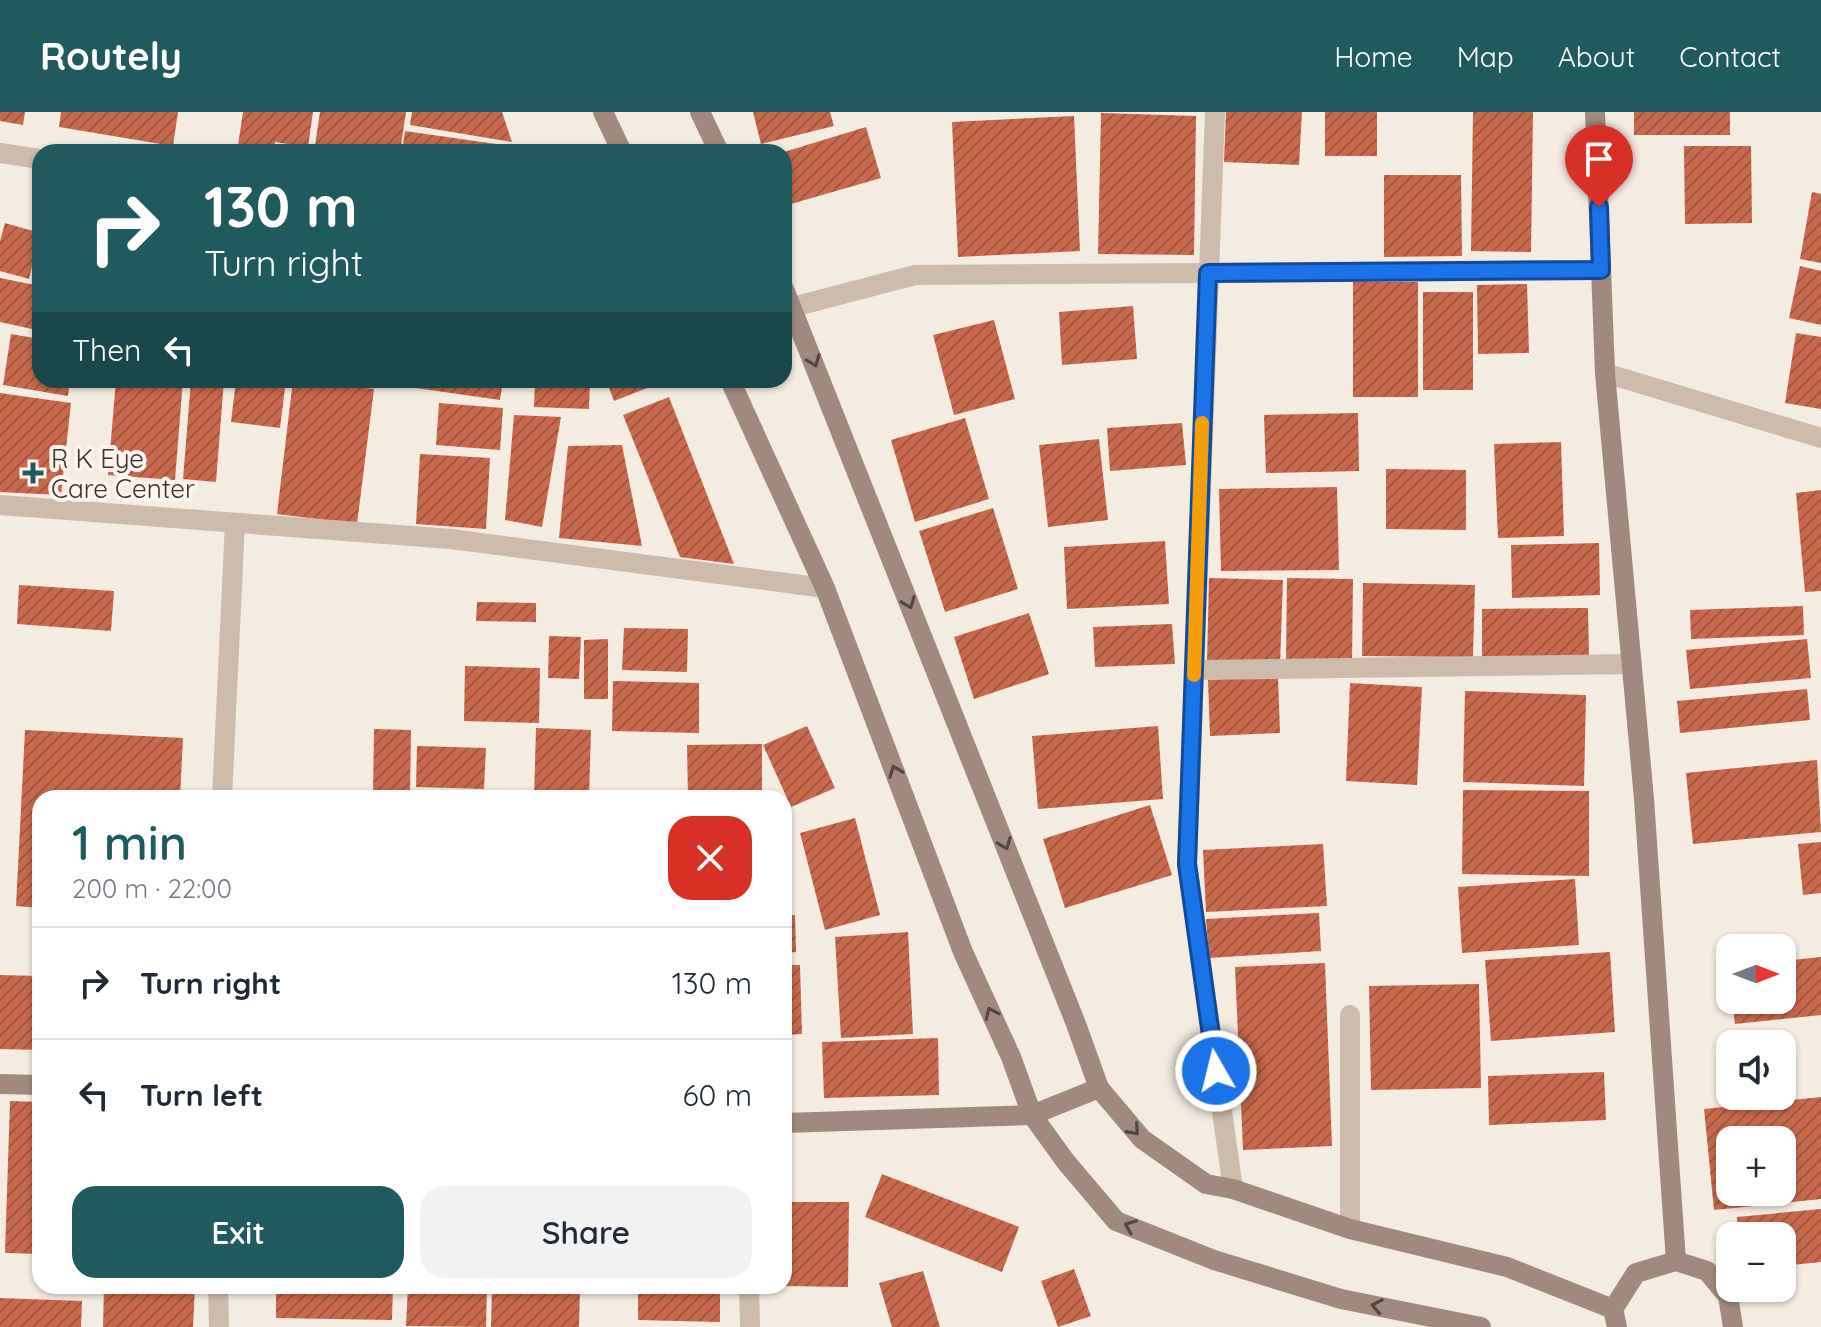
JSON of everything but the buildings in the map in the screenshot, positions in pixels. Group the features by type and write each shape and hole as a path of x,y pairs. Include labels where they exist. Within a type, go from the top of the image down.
{"main road":[{"path":"603,112 618,144"},
{"path":"700,112 715,144"},
{"path":"1595,112 1605,373 1644,799 1676,1261"},
{"path":"792,308 1099,1088 1142,1139 1206,1184 1233,1189 1350,1229 1507,1267 1615,1318 1636,1273 1676,1261 1707,1271 1728,1296 1733,1327"},
{"path":"734,388 825,588 963,952 1011,1057 1032,1115 1066,1162 1116,1221 1214,1260 1341,1299 1481,1327"},
{"path":"0,1084 32,1085"},
{"path":"792,1123 1032,1115 1099,1088"}],"street":[{"path":"1215,112 1187,864 1233,1189"},
{"path":"0,153 32,158"},
{"path":"792,297 915,275 1601,270"},
{"path":"1605,373 1821,438"},
{"path":"0,505 451,539 825,588"},
{"path":"222,790 235,523"},
{"path":"1194,670 1632,664"},
{"path":"1350,1015 1350,1229"},
{"path":"218,1294 219,1327"},
{"path":"749,1294 750,1327"}],"slow traffic":[{"path":"1194,675 1202,423"}],"place":[{"name":"R K Eye Care Center","path":"33,473"}],"route":[{"path":"1216,1071 1187,864 1208,273 1601,270 1599,207"}]}
